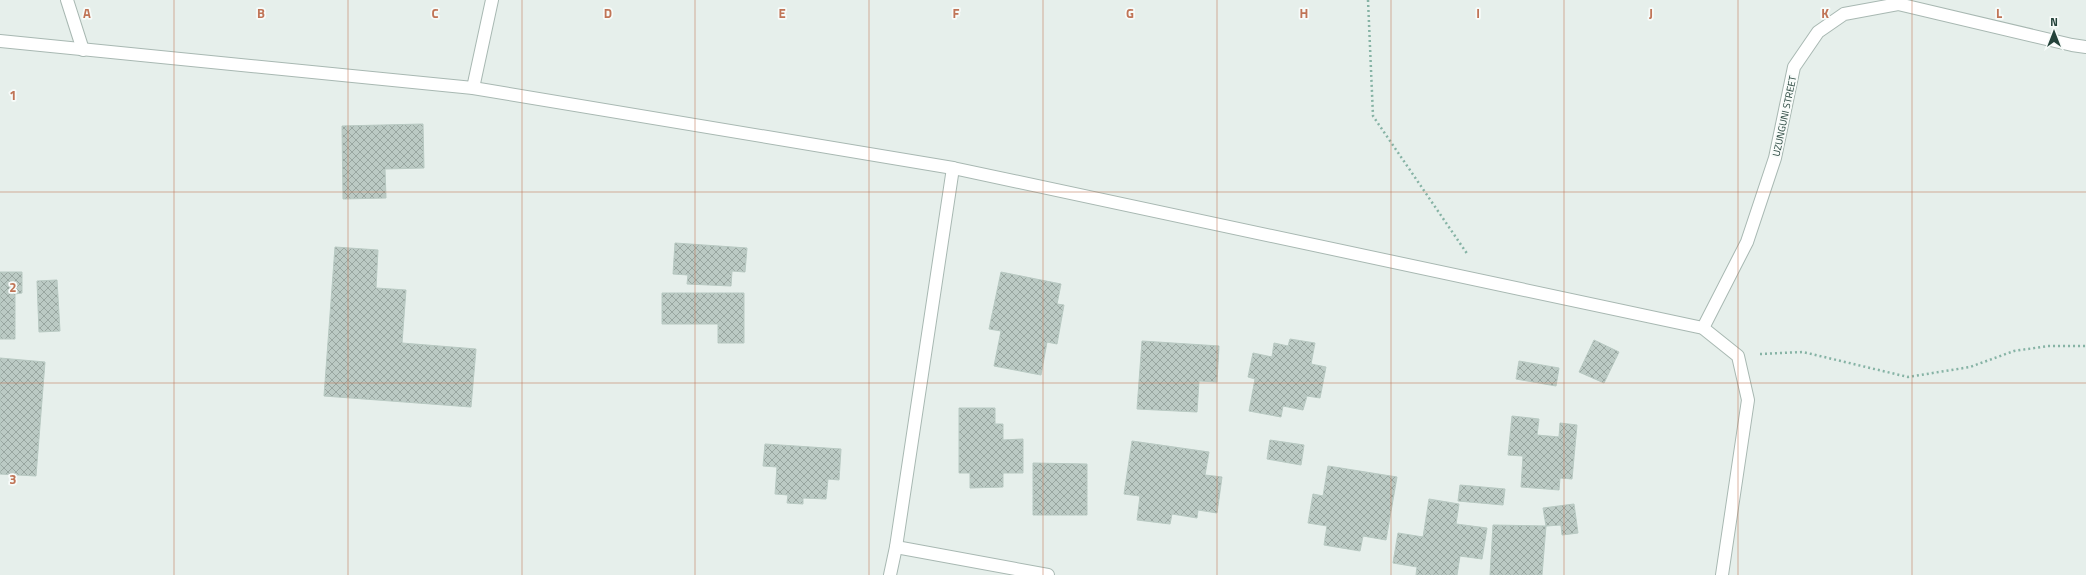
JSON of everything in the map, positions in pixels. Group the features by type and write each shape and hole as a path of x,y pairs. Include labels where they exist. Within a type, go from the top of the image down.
{"street":[{"path":"67,0 83,50"},
{"path":"473,88 492,0"},
{"name":"UZUNGUNI STREET","path":"1703,328 1747,242 1775,158 1794,68 1818,32 1844,14 1898,4 2086,47"},
{"path":"0,41 473,88 953,168 1703,328 1738,356 1748,400 1722,575"},
{"path":"890,575 896,547 953,168"},
{"path":"896,547 1048,575"}],"path":[{"path":"1368,0 1373,116 1487,282"},
{"path":"1738,356 1780,352 1803,352 1908,377 1970,367 2014,351 2048,346 2086,346"}],"building":[{"path":"423,124 424,168 385,169 386,198 343,199 342,126"},
{"path":"675,243 747,248 745,272 732,271 731,286 687,284 688,275 673,274"},
{"path":"335,247 378,250 376,288 406,290 402,343 476,349 471,407 324,396"},
{"path":"0,272 22,272 22,293 15,294 15,339 0,339"},
{"path":"1001,272 1061,284 1057,304 1064,305 1057,344 1047,342 1041,375 994,366 1001,331 989,329"},
{"path":"57,280 60,331 39,332 37,281"},
{"path":"662,293 744,293 744,343 718,343 718,324 662,324"},
{"path":"1290,339 1315,343 1311,364 1326,367 1320,398 1307,396 1303,410 1283,406 1281,417 1249,411 1255,379 1248,377 1253,353 1272,357 1274,343 1288,346"},
{"path":"1594,340 1619,352 1604,383 1579,372"},
{"path":"1142,341 1219,346 1217,382 1199,381 1197,412 1137,409"},
{"path":"0,358 45,362 36,476 0,474"},
{"path":"1519,361 1559,368 1556,386 1516,379"},
{"path":"959,408 995,408 995,424 1003,424 1003,440 1023,439 1023,473 1003,473 1003,487 970,488 970,473 959,473"},
{"path":"1512,416 1539,419 1537,435 1559,437 1560,423 1577,425 1572,479 1560,478 1559,490 1521,487 1523,456 1508,455"},
{"path":"1270,440 1304,445 1301,465 1267,459"},
{"path":"1132,441 1209,452 1205,475 1222,477 1217,513 1198,510 1197,518 1172,514 1170,524 1137,520 1140,496 1124,494"},
{"path":"765,444 841,449 839,480 828,479 826,499 803,498 803,504 787,503 788,495 775,494 777,467 763,466"},
{"path":"1033,463 1087,464 1087,515 1033,515"},
{"path":"1328,466 1397,477 1386,540 1363,536 1360,551 1324,545 1327,526 1308,523 1313,494 1323,496"},
{"path":"1460,485 1505,489 1503,505 1458,501"},
{"path":"1429,499 1459,504 1456,524 1487,528 1482,559 1460,556 1457,575 1416,575 1417,567 1393,563 1398,533 1423,537"},
{"path":"1574,504 1578,533 1562,535 1561,525 1546,526 1543,508"},
{"path":"1493,525 1546,526 1542,575 1490,575"}]}
